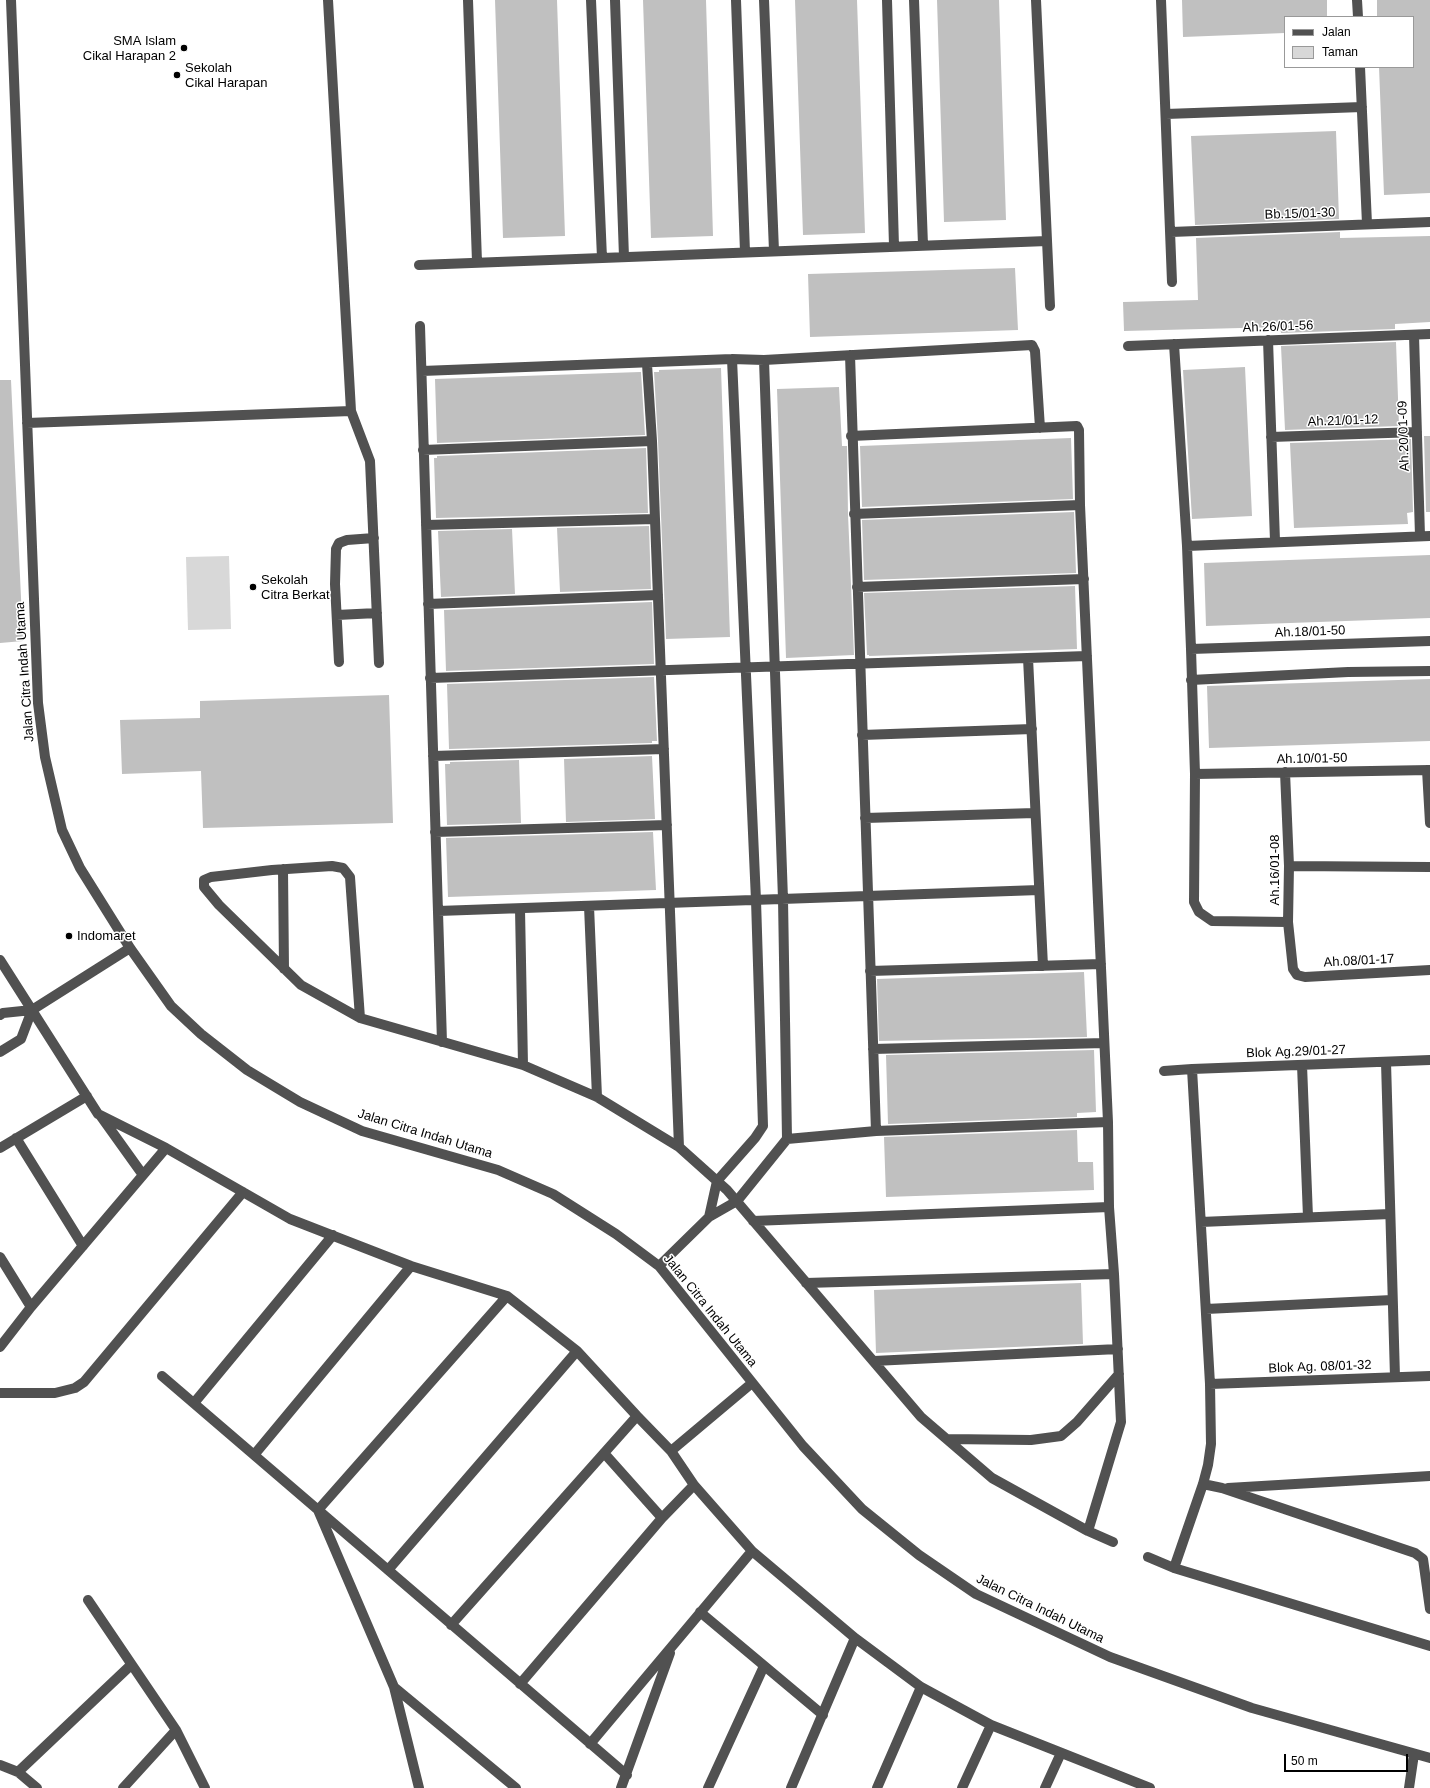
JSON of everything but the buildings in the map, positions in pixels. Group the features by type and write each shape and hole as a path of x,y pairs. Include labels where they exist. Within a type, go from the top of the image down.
{"street":[{"name":"Jalan Citra Indah Utama","path":"11,0 38,703 44,757 62,830 80,868 130,948 171,1006 201,1034 247,1070 300,1102 362,1131 498,1170 553,1194 616,1234 659,1266 803,1446 862,1509 919,1555 976,1594 1110,1657 1252,1708 1430,1758"},
{"path":"328,0 351,411 370,461 379,663"},
{"path":"468,0 477,262"},
{"path":"591,0 602,258"},
{"path":"615,0 624,257"},
{"path":"736,0 745,252"},
{"path":"764,0 774,251"},
{"path":"887,0 894,246"},
{"path":"914,0 923,245"},
{"path":"1036,0 1050,306"},
{"path":"1161,0 1172,282"},
{"path":"1357,0 1358,16"},
{"path":"1360,68 1367,224"},
{"path":"1166,114 1362,107"},
{"name":"Bb.15/01-30","path":"1171,232 1430,222"},
{"path":"419,265 1047,241"},
{"path":"420,326 442,1042"},
{"name":"Ah.26/01-56","path":"1128,346 1430,334"},
{"name":"Ah.20/01-09","path":"1414,335 1417,432 1425,536"},
{"path":"1268,340 1275,541"},
{"path":"1174,344 1187,546 1195,774 1194,902 1199,912 1212,921 1288,922"},
{"path":"422,371 764,360 1032,345 1035,351 1040,428"},
{"path":"850,355 851,436 876,1131"},
{"path":"709,1217 717,1181 755,1138 763,1126 756,900 732,360"},
{"path":"659,1266 709,1217 737,1201 787,1139 783,899 764,360"},
{"path":"647,364 652,441 679,1147"},
{"path":"27,423 351,411"},
{"path":"851,436 1077,426 1079,430 1080,505 1108,1122 1108,1207 1114,1274 1121,1422 1088,1531"},
{"name":"Ah.21/01-12","path":"1271,437 1417,432"},
{"path":"423,450 652,441"},
{"path":"854,514 1080,505"},
{"path":"426,525 655,519"},
{"path":"1187,546 1275,541 1425,536"},
{"path":"339,662 335,584 336,549 339,543 347,540 374,538"},
{"path":"857,587 1084,579"},
{"path":"428,604 658,595"},
{"path":"337,615 377,613"},
{"name":"Ah.18/01-50","path":"1190,649 1430,641"},
{"path":"430,678 1087,656"},
{"path":"1028,658 1043,966"},
{"path":"1191,680 1348,672 1430,671"},
{"path":"862,735 1032,729"},
{"path":"433,756 664,749"},
{"path":"1428,770 1430,823"},
{"name":"Ah.10/01-50","path":"1195,774 1428,770"},
{"name":"Ah.16/01-08","path":"1285,772 1290,866 1288,922 1293,968"},
{"path":"865,818 1035,813"},
{"path":"435,832 667,825"},
{"path":"360,1018 350,877 343,868 332,866 283,869 211,876 204,880 204,887 252,938 300,985 360,1018 523,1065 597,1097 679,1147 737,1201 921,1417 992,1478 1088,1531 1113,1542"},
{"path":"1290,866 1430,867"},
{"path":"283,869 284,969"},
{"path":"438,911 1039,890"},
{"path":"589,906 597,1097"},
{"path":"520,909 523,1065"},
{"path":"0,1015 3,1013 32,1010 130,948"},
{"path":"0,960 98,1114 143,1174"},
{"path":"870,971 1101,964"},
{"name":"Ah.08/01-17","path":"1293,968 1297,975 1305,978 1430,970"},
{"path":"0,1052 21,1039 32,1010"},
{"path":"873,1049 1104,1043"},
{"name":"Blok Ag.29/01-27","path":"1164,1071 1430,1060"},
{"path":"1386,1062 1395,1377"},
{"path":"1302,1065 1308,1217"},
{"path":"1174,1568 1203,1484 1211,1444 1210,1384 1192,1069"},
{"path":"0,1148 87,1096"},
{"path":"98,1114 166,1148 290,1219 411,1266 507,1296 577,1351 671,1451 694,1485 752,1551 856,1638 921,1686 991,1725 1145,1787"},
{"path":"787,1139 876,1131 1108,1122"},
{"path":"16,1138 83,1246"},
{"path":"0,1347 31,1307 166,1148"},
{"path":"0,1393 55,1394 75,1388 84,1382 243,1192"},
{"path":"754,1221 1108,1207"},
{"path":"1201,1222 1390,1214"},
{"path":"194,1403 333,1235"},
{"path":"0,1257 31,1307"},
{"path":"254,1455 411,1266"},
{"path":"806,1283 1114,1274"},
{"path":"318,1510 507,1296"},
{"path":"1206,1309 1392,1300"},
{"path":"874,1361 1118,1349"},
{"path":"388,1570 577,1351"},
{"path":"947,1439 1031,1440 1061,1436 1077,1422 1119,1374"},
{"path":"162,1376 627,1775"},
{"name":"Blok Ag. 08/01-32","path":"1210,1384 1430,1376"},
{"path":"671,1451 752,1383"},
{"path":"451,1625 637,1416"},
{"path":"604,1453 662,1518"},
{"path":"1222,1488 1430,1476"},
{"path":"1203,1484 1222,1488 1415,1553 1423,1559 1430,1609"},
{"path":"520,1684 662,1518 694,1485"},
{"path":"318,1510 394,1687 419,1788"},
{"path":"590,1744 752,1551"},
{"path":"1148,1557 1174,1568 1430,1646"},
{"path":"88,1600 176,1730 205,1788"},
{"path":"700,1612 823,1715"},
{"path":"791,1788 856,1638"},
{"path":"621,1788 627,1775 672,1646"},
{"path":"18,1772 131,1665"},
{"path":"708,1788 764,1666"},
{"path":"877,1788 921,1686"},
{"path":"394,1687 516,1788"},
{"path":"962,1788 991,1725"},
{"path":"123,1788 176,1730"},
{"path":"1045,1788 1061,1753"},
{"path":"1409,1788 1414,1754"},
{"path":"0,1766 18,1772 37,1788"}],"green space":[{"path":"229,556 231,629 188,630 186,557"}],"place":[{"name":"SMA Islam Cikal Harapan 2","path":"184,48"},
{"name":"Sekolah Cikal Harapan","path":"177,75"},
{"name":"Sekolah Citra Berkat","path":"253,587"},
{"name":"Indomaret","path":"69,936"}]}
